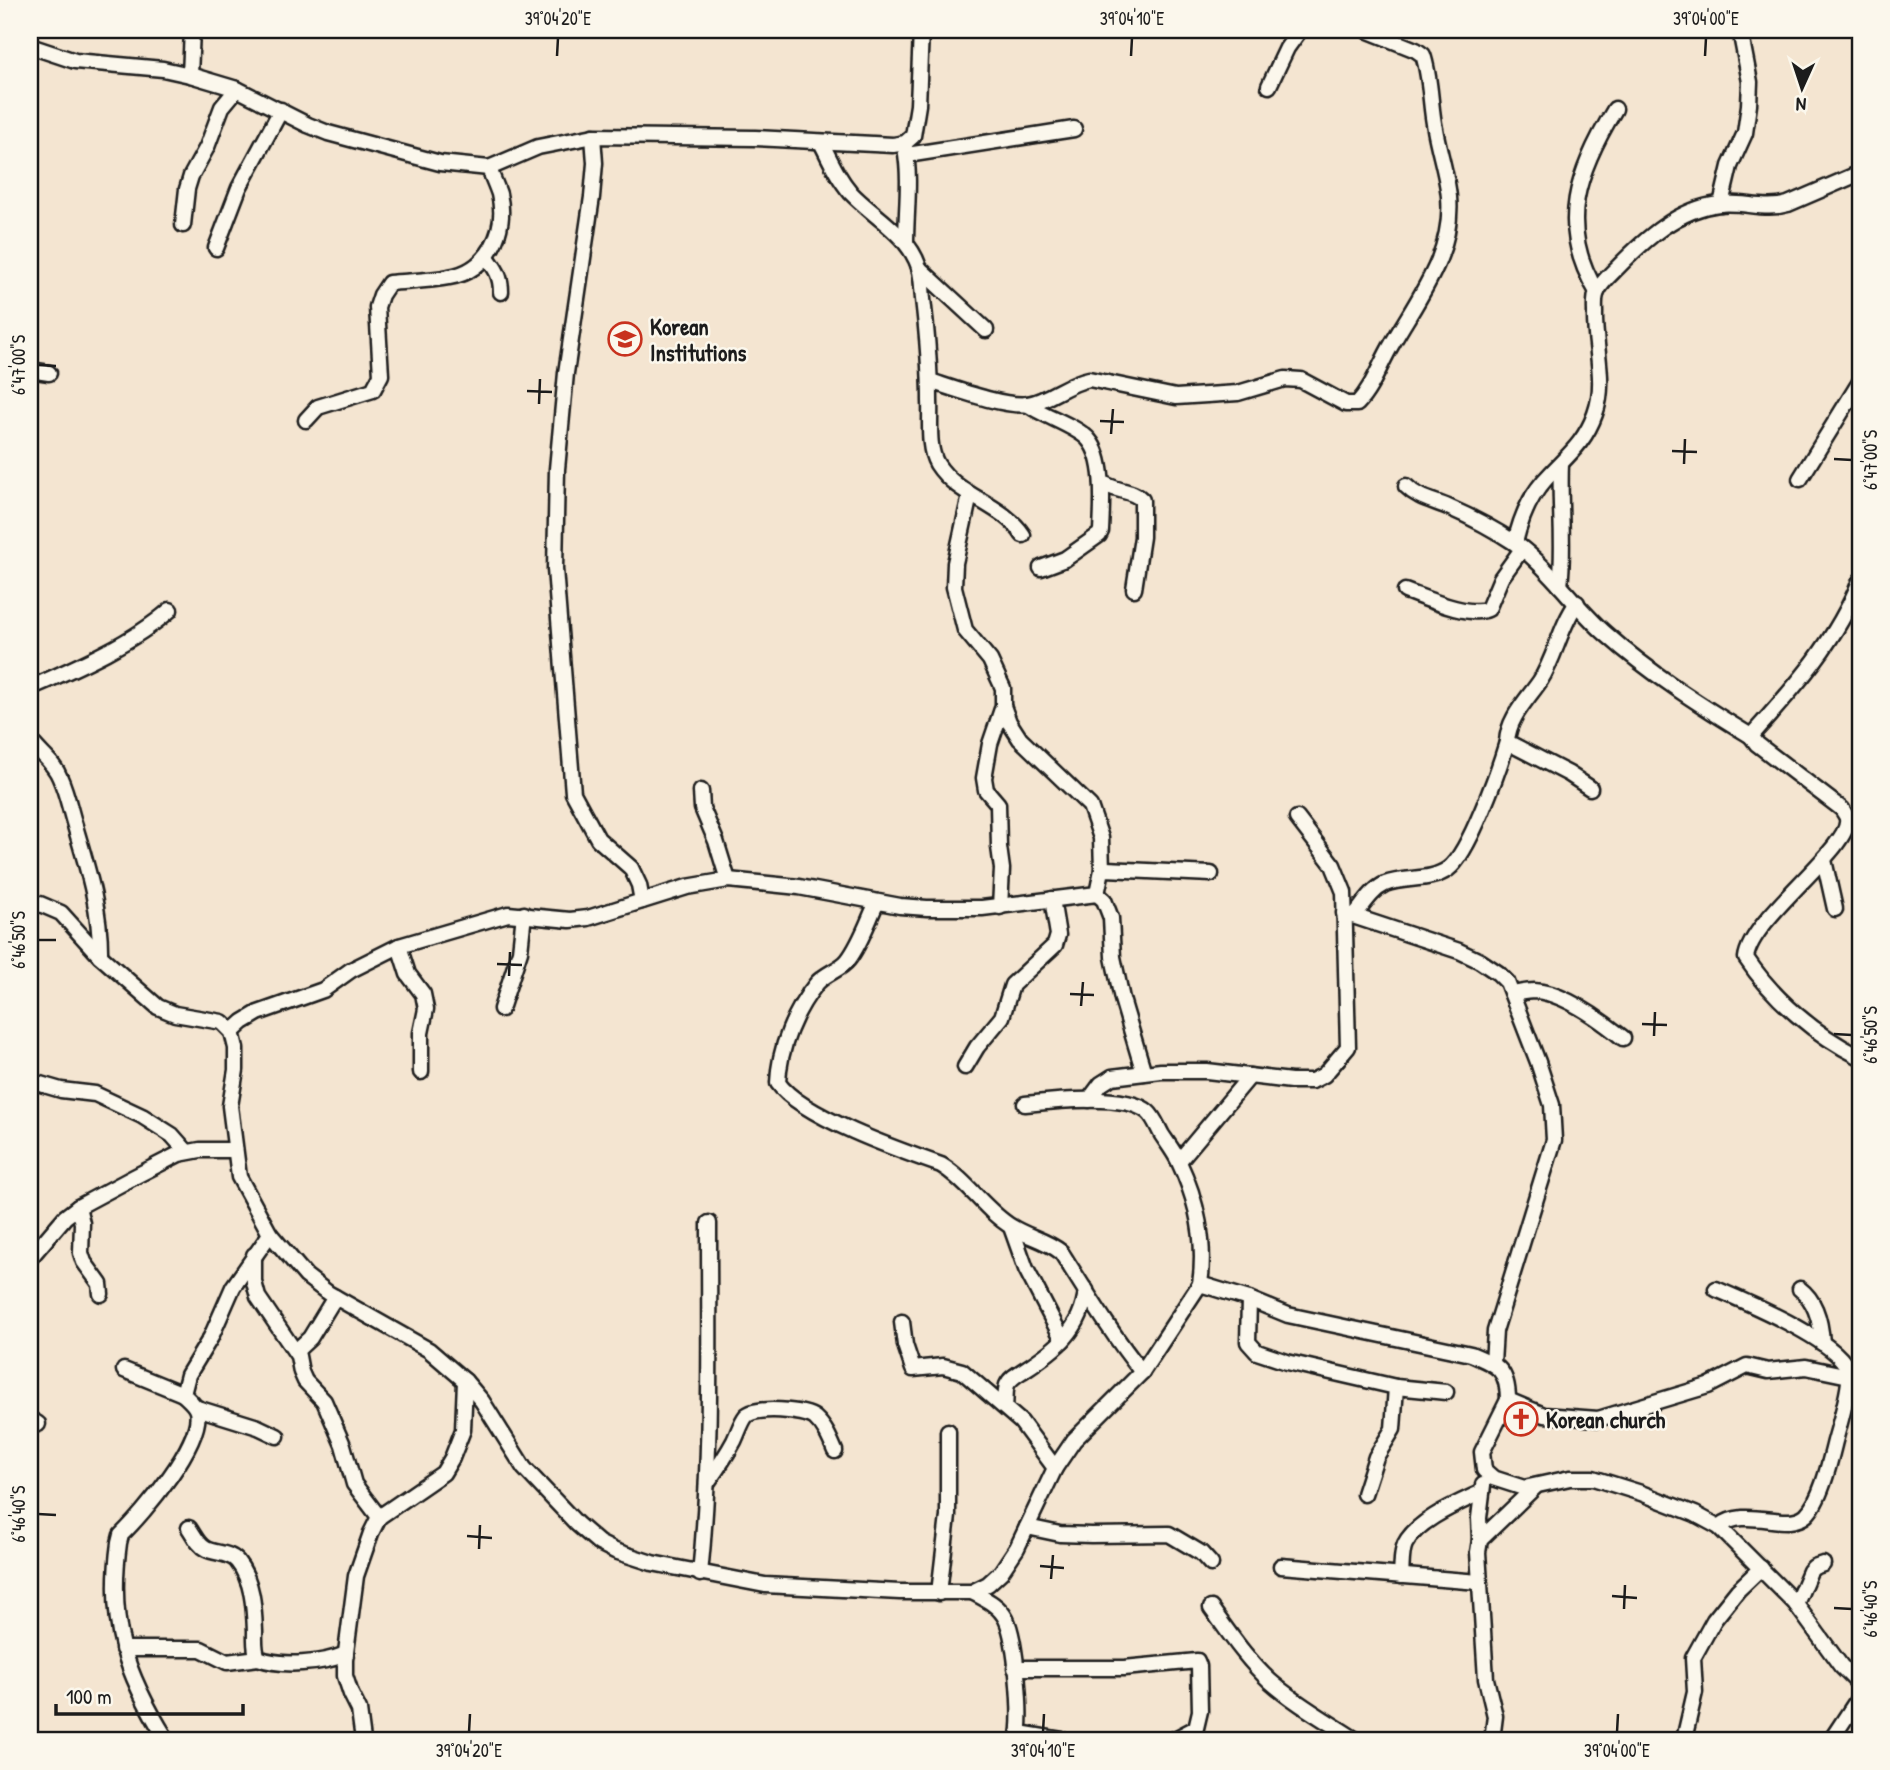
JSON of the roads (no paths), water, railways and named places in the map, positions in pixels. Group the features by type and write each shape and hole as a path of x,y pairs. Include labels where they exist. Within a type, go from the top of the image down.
{"street":[{"path":"190,75 192,30"},
{"path":"906,243 905,207 909,164 906,149 913,136 918,105 921,30"},
{"path":"1269,86 1287,48 1300,30"},
{"path":"1027,404 1089,379 1176,397 1238,393 1285,379 1301,380 1346,404 1357,404 1431,279 1442,255 1450,220 1449,196 1434,127 1423,55 1366,30"},
{"path":"1721,204 1730,166 1745,133 1749,106 1748,63 1740,30"},
{"path":"30,46 75,61 163,69 190,75 237,89 308,125 359,142 440,163 489,168 538,147 593,136 742,137 893,145 906,149 1074,129"},
{"path":"183,225 191,176 207,147 222,107 237,89"},
{"path":"1405,591 1475,612 1488,609 1518,546 1520,521 1526,507 1542,483 1579,446 1596,412 1600,383 1595,327 1597,292 1584,272 1577,250 1575,196 1591,151 1615,108"},
{"path":"216,248 239,188 281,110"},
{"path":"593,136 595,163 592,197 566,373 559,441 555,569 573,793 598,839 631,867 639,884 642,901"},
{"path":"821,142 836,173 850,192 906,243 919,268 986,330"},
{"path":"306,420 318,407 373,390 381,375 377,307 389,284 450,277 480,263 486,256 499,234 501,218 499,196 489,168"},
{"path":"1597,292 1658,229 1691,212 1721,204 1776,208 1860,173"},
{"path":"486,256 497,270 501,292"},
{"path":"919,268 930,381 931,449 937,463 950,479 1018,527 1023,535"},
{"path":"30,370 49,373"},
{"path":"930,381 988,399 1027,404 1089,440 1097,457 1102,482 1101,531 1065,559 1041,568"},
{"path":"1800,479 1860,382"},
{"path":"1560,586 1563,541 1559,503 1561,464"},
{"path":"1102,482 1117,491 1136,494 1142,500 1142,537 1135,589"},
{"path":"1406,486 1424,500 1463,514 1518,546 1603,631 1646,667 1751,736 1757,744 1854,819 1824,860 1793,890 1757,933 1747,949 1746,958 1789,1009 1860,1058"},
{"path":"970,495 955,564 954,587 965,630 990,660 1003,688 1003,706 990,744 984,778 986,790 998,804 999,811 1002,869 1000,906"},
{"path":"1751,736 1833,636 1852,603 1860,581"},
{"path":"1350,914 1385,884 1436,874 1448,869 1461,855 1484,806 1511,723 1541,678 1562,635 1567,618 1577,603"},
{"path":"30,688 153,626 170,610"},
{"path":"1003,706 1020,739 1090,806 1101,838 1102,870 1097,894"},
{"path":"30,740 54,767 66,796 86,858 100,935 100,956"},
{"path":"1507,742 1562,770 1590,788"},
{"path":"701,791 702,808 729,880"},
{"path":"1089,1100 1101,1084 1112,1077 1144,1073 1183,1070 1312,1082 1324,1075 1348,1047 1350,914 1345,892 1333,865 1297,818"},
{"path":"1824,860 1835,909"},
{"path":"1102,870 1211,874"},
{"path":"232,1032 258,1013 323,990 351,970 399,946 498,916 524,914 570,920 614,911 687,887 729,880 799,887 877,902 940,909 1066,900 1097,894"},
{"path":"1097,894 1104,900 1111,918 1113,957 1122,999 1144,1073"},
{"path":"965,1067 977,1047 1002,1017 1012,985 1055,945 1058,935 1052,899"},
{"path":"877,902 846,962 819,981 802,1005 790,1028 778,1083 809,1109 831,1121 941,1165 954,1173 1011,1227 1051,1244 1061,1252 1118,1342 1142,1372"},
{"path":"30,905 40,904 61,913 100,956 158,1007 175,1014 222,1022 232,1032 236,1048 236,1070 230,1106 239,1177 270,1234 306,1276 335,1297 429,1350 464,1381 482,1401 524,1468 577,1524 599,1543 652,1563 699,1574 765,1585 972,1592 1001,1573 1055,1468 1074,1440 1142,1372 1200,1284 1203,1263 1196,1209 1179,1161 1147,1111 1129,1104 1089,1100 1025,1104"},
{"path":"501,1009 520,951 524,914"},
{"path":"1350,914 1459,951 1498,972 1507,982 1512,994 1552,1105 1554,1140 1495,1331 1493,1363"},
{"path":"399,946 408,974 423,994 426,1009 421,1033 421,1072"},
{"path":"1512,994 1534,991 1551,994 1604,1023 1623,1038"},
{"path":"1179,1161 1250,1076"},
{"path":"30,1081 61,1090 95,1094 155,1124 172,1135 187,1152"},
{"path":"30,1258 46,1237 78,1207 179,1154 235,1150"},
{"path":"78,1207 82,1223 84,1262 100,1284 101,1294"},
{"path":"699,1574 707,1483 709,1223"},
{"path":"1011,1227 1026,1269 1063,1340"},
{"path":"183,1394 188,1376 211,1337 233,1287 270,1234"},
{"path":"254,1255 254,1282 258,1297 265,1311 296,1351 305,1381 324,1401 343,1445 354,1484 379,1517"},
{"path":"1200,1284 1249,1299 1288,1315 1471,1354 1493,1363 1506,1377 1508,1400 1482,1452 1484,1470 1479,1518 1479,1582 1486,1679 1494,1709 1492,1740"},
{"path":"1800,1289 1816,1312 1822,1343"},
{"path":"1005,1407 1007,1385 1013,1378 1051,1353 1071,1333 1085,1305 1086,1290"},
{"path":"1716,1290 1772,1314 1822,1343 1853,1371"},
{"path":"296,1351 310,1338 335,1297"},
{"path":"1249,1299 1248,1342 1257,1352 1287,1362 1396,1387 1446,1392"},
{"path":"902,1322 905,1345 913,1368 953,1367 962,1371 1005,1407 1034,1438 1055,1468"},
{"path":"1508,1400 1544,1415 1598,1419 1708,1386 1747,1366 1768,1371 1806,1367 1853,1371"},
{"path":"124,1370 183,1394 197,1408 258,1427 277,1436"},
{"path":"1719,1527 1729,1519 1737,1517 1787,1521 1807,1515 1816,1500 1830,1460 1853,1371"},
{"path":"363,1740 359,1710 345,1676 356,1576 379,1517 443,1473 448,1465 463,1430 464,1381"},
{"path":"1364,1494 1376,1457 1393,1429 1396,1387"},
{"path":"167,1740 145,1704 122,1649 117,1622 119,1543 121,1535 186,1454 198,1420 197,1408"},
{"path":"707,1483 723,1461 745,1417 753,1411 765,1409 804,1413 814,1418 829,1436 835,1451"},
{"path":"939,1592 948,1516 948,1431"},
{"path":"1484,1470 1505,1484 1524,1488 1570,1478 1593,1478 1641,1493 1695,1514 1719,1527 1796,1604 1841,1666 1860,1685"},
{"path":"1480,1540 1503,1514 1535,1487"},
{"path":"1401,1576 1402,1552 1406,1541 1414,1532 1453,1506 1482,1492"},
{"path":"1027,1527 1071,1535 1169,1534 1201,1553 1212,1564"},
{"path":"189,1528 198,1542 207,1549 230,1556 245,1574 254,1611 255,1651 258,1658"},
{"path":"1796,1604 1810,1572 1814,1567 1823,1564"},
{"path":"1282,1566 1479,1582"},
{"path":"1682,1740 1695,1692 1693,1658 1714,1620 1760,1568"},
{"path":"972,1592 994,1604 1006,1619 1020,1699 1018,1737 1062,1740"},
{"path":"1211,1608 1241,1650 1269,1680 1356,1740"},
{"path":"122,1649 201,1649 228,1662 258,1658 266,1661 315,1664 346,1654"},
{"path":"1015,1668 1124,1668 1197,1661 1200,1711 1196,1728 1173,1740"},
{"path":"1831,1740 1860,1696"}],"place":[{"name":"Korean Institutions","path":"625,339"},
{"name":"Korean church","path":"1521,1419"}]}
